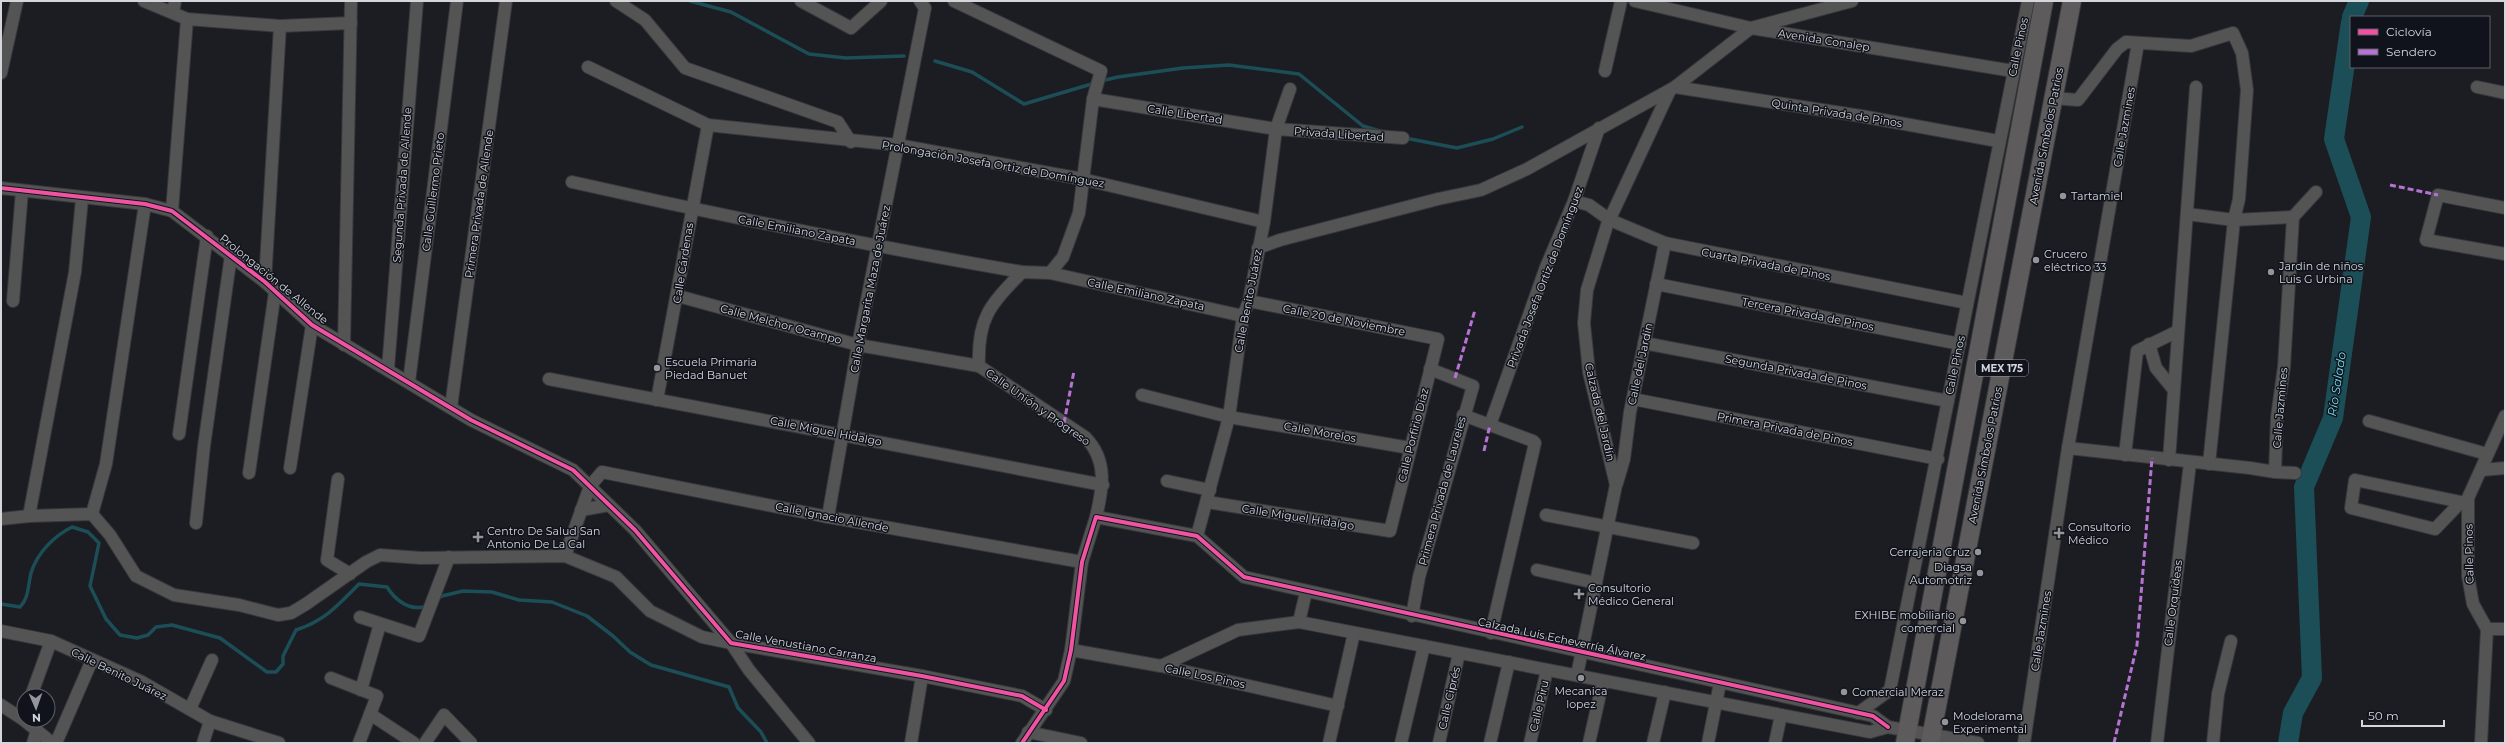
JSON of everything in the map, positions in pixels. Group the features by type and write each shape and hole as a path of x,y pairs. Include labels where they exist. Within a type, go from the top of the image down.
{"highway":[{"name":"Avenida Símbolos Patrios","path":"1931,739 2072,1"},
{"name":"MEX 175","path":"1906,737 1964,425 2035,5"}],"street":[{"path":"1,73 17,1"},
{"path":"144,1 174,7 187,19 280,26 351,23"},
{"path":"344,344 351,1"},
{"name":"Segunda Privada de Allende","path":"388,369 417,1"},
{"name":"Calle Guillermo Prieto","path":"409,382 457,1"},
{"name":"Primera Privada de Allende","path":"450,407 506,1"},
{"path":"616,1 645,20 686,68 838,122 851,142"},
{"path":"801,1 851,28 881,1"},
{"name":"Calle Margarita Maza de Juárez","path":"828,517 844,434 858,345 925,8 920,1"},
{"path":"954,1 1101,71 1093,99 1079,213 1063,258 1050,273 1022,272"},
{"path":"1605,71 1621,1"},
{"name":"Avenida Conalep","path":"1635,1 1675,5 1751,28 2013,71"},
{"path":"1258,248 1280,240 1423,202 1482,190 1527,169 1673,88 1751,28 1852,1"},
{"name":"Calle Pinos","path":"1858,713 1890,690 1938,459 1998,141 2013,71 2035,5"},
{"path":"172,211 187,19"},
{"path":"265,282 280,26"},
{"path":"2053,98 2078,100 2117,49 2126,42 2191,46 2233,33 2242,53 2247,90 2239,199 2234,220 2209,464"},
{"name":"Calle Jazmines","path":"2024,743 2068,448 2138,43"},
{"name":"Prolongación Josefa Ortiz de Domínguez","path":"588,67 708,125 851,142 898,145 1082,179 1264,222"},
{"path":"2169,460 2196,86"},
{"path":"2477,87 2505,93"},
{"name":"Quinta Privada de Pinos","path":"1673,88 1860,116 1998,141"},
{"name":"Calzada del Jardín","path":"1577,676 1616,485 1588,372 1584,323 1587,290 1610,220 1673,88"},
{"name":"Calle Benito Juárez","path":"1197,536 1229,417 1243,316 1249,301 1264,222 1276,129 1290,89"},
{"name":"Calle Libertad","path":"1093,99 1276,129"},
{"name":"Calle Cárdenas","path":"657,400 678,296 691,209 708,125"},
{"name":"Privada Josefa Ortiz de Domínguez","path":"1490,425 1546,267 1574,201 1599,128"},
{"name":"Privada Libertad","path":"1276,129 1403,138"},
{"name":"Calle Emiliano Zapata","path":"572,182 691,209 878,247 1022,272"},
{"name":"Prolongación de Allende","path":"1,188 82,199 145,204 172,211 207,236 265,282 312,325 388,369 471,420 539,455"},
{"path":"14,301 22,191"},
{"path":"2187,214 2234,220 2293,217 2316,192"},
{"path":"2505,208 2438,195 2426,240 2505,254"},
{"path":"29,516 76,272 82,199"},
{"name":"Cuarta Privada de Pinos","path":"1574,201 1589,205 1610,220 1664,243 1967,303"},
{"path":"92,514 106,464 145,204"},
{"name":"Calle Jazmines","path":"2276,472 2277,417 2284,367 2293,217"},
{"path":"179,434 207,236"},
{"name":"Calle del Jardín","path":"1616,485 1624,459 1633,399 1664,243"},
{"path":"196,523 204,446 231,255"},
{"name":"Calle Unión y Progreso","path":"1022,272 996,298 985,315 978,350 979,366 1085,437 1095,446 1103,485 1096,516 1082,562 1071,650 1064,681 1046,710 1028,732 1022,743"},
{"name":"Calle Emiliano Zapata","path":"1050,273 1243,316"},
{"name":"Tercera Privada de Pinos","path":"1656,284 1960,344"},
{"path":"249,473 275,292"},
{"name":"Calle Melchor Ocampo","path":"678,296 858,345 979,366"},
{"name":"Calle 20 de Noviembre","path":"1249,301 1438,339"},
{"path":"290,468 312,325"},
{"path":"2125,455 2137,351 2178,331"},
{"name":"Calle Porfirio Díaz","path":"1390,531 1438,339"},
{"name":"Segunda Privada de Pinos","path":"1644,343 1948,401"},
{"path":"2149,344 2156,368 2174,390"},
{"name":"Primera Privada de Laureles","path":"1412,616 1419,577 1463,415 1473,386 1430,369"},
{"name":"Calle Miguel Hidalgo","path":"549,379 844,434 1103,485"},
{"name":"Calle Morelos","path":"1142,395 1229,417 1410,448"},
{"name":"Primera Privada de Pinos","path":"1633,399 1938,459"},
{"path":"1463,415 1535,443 1491,633"},
{"name":"Calle Pinos","path":"2487,629 2472,604 2468,576 2465,502 2482,470 2487,454 2505,416"},
{"path":"1944,421 1964,425"},
{"path":"2369,421 2487,454"},
{"path":"2068,448 2190,463 2295,473"},
{"name":"Calle Venustiano Carranza","path":"539,455 573,470 635,530 731,643"},
{"name":"Calle Orquídeas","path":"2157,743 2190,463"},
{"path":"2482,470 2505,468"},
{"name":"Calle Ignacio Allende","path":"590,486 602,472 828,517 1082,562"},
{"path":"338,479 327,560 350,574"},
{"path":"2356,480 2465,502 2435,530 2351,508 2356,480"},
{"path":"1167,481 1210,490"},
{"path":"92,514 110,535 136,576 174,595 238,606 278,615 291,613 366,562 380,555 421,558 565,556 590,486"},
{"name":"Calle Miguel Hidalgo","path":"1207,502 1390,531"},
{"path":"581,510 609,505"},
{"path":"1,519 29,516 92,514"},
{"path":"1546,515 1693,543"},
{"path":"1096,516 1197,536"},
{"name":"Calzada Luis Echeverría Álvarez","path":"1197,536 1244,577 1412,616 1873,716 1888,727 1906,737 1978,743"},
{"name":"Calle Venustiano Carranza","path":"565,556 616,577 650,611 702,637 922,676 1022,696 1046,710"},
{"path":"360,617 419,636 445,573 449,557"},
{"path":"1537,570 1596,583"},
{"path":"1299,622 1306,592"},
{"name":"Calzada Luis Echeverría Álvarez","path":"1161,666 1238,630 1299,622 1870,732 1888,727"},
{"path":"361,690 380,624"},
{"path":"2481,743 2487,629 2505,629"},
{"name":"Calle Benito Juárez","path":"1,631 51,641 142,682 210,721 279,743"},
{"path":"1329,743 1354,633"},
{"path":"34,688 51,641"},
{"path":"2213,743 2218,694 2231,641"},
{"path":"731,643 749,670 809,743"},
{"path":"1402,743 1424,646"},
{"name":"Calle Los Pinos","path":"1071,650 1161,666 1338,706"},
{"name":"Calle Ciprés","path":"1439,743 1459,653"},
{"path":"56,743 92,660"},
{"path":"190,709 212,660"},
{"path":"1490,743 1509,662"},
{"name":"Calle Piru","path":"1530,743 1547,670"},
{"path":"911,743 922,676"},
{"path":"331,678 377,696 359,743"},
{"path":"1589,743 1603,680"},
{"path":"1708,743 1720,683"},
{"path":"1653,743 1664,692"},
{"path":"1,705 16,713"},
{"path":"370,714 414,743"},
{"path":"425,743 444,715 470,743"},
{"path":"1775,743 1781,715"},
{"path":"203,743 210,721"},
{"path":"34,743 37,730 52,743"},
{"path":"1028,732 1081,743"}],"waterway":[{"path":"690,1 731,12 809,54 846,58 904,56"},
{"name":"Río Salado","path":"2352,16 2359,1"},
{"name":"Río Salado","path":"2288,743 2293,713 2312,678 2304,487 2333,418 2361,217 2334,139 2350,29"},
{"path":"935,61 972,72 1024,104 1095,83"},
{"path":"1101,81 1118,77 1183,68 1229,65 1299,74 1363,126 1380,131"},
{"path":"1405,138 1457,148 1493,139 1522,127"},
{"path":"1,604 20,607 27,595 31,573 37,559 53,540 72,527 88,532 99,543 90,586 106,619 120,635 137,638 148,635 156,627 172,625 220,638 267,672 276,672 283,664 283,656 296,630 324,617 359,584 387,587 390,592 404,604 415,607 427,606"},
{"path":"437,599 442,596 463,591 492,592 519,600 552,602 587,616 613,636 630,652 651,665 729,687 738,708 761,732 767,743"}],"marked path":[{"path":"2390,185 2438,195"},
{"path":"1455,378 1475,310"},
{"path":"1064,423 1074,371"},
{"path":"1484,451 1490,425"},
{"path":"2114,743 2137,645 2152,458"}],"cycle path":[{"path":"1,188 145,204 172,211 265,282 312,325 471,420 573,470 635,530 731,643 922,676 1022,696 1046,710"},
{"path":"1022,743 1064,681 1071,650 1082,562 1096,517 1197,536 1244,577 1873,716 1888,727"}],"place":[{"name":"Tartamiel","path":"2063,196"},
{"name":"Crucero eléctrico 33","path":"2036,260"},
{"name":"Jardin de niños Luis G Urbina","path":"2271,272"},
{"name":"Escuela Primaria Piedad Banuet","path":"657,368"},
{"name":"Consultorio Médico","path":"2059,533"},
{"name":"Centro De Salud San Antonio De La Cal","path":"478,537"},
{"name":"Cerrajeria Cruz","path":"1978,552"},
{"name":"Diagsa Automotriz","path":"1980,573"},
{"name":"Consultorio Médico General","path":"1579,594"},
{"name":"EXHIBE mobiliario comercial","path":"1963,621"},
{"name":"Mecanica lopez","path":"1581,678"},
{"name":"Comercial Meraz","path":"1844,692"},
{"name":"Modelorama Experimental","path":"1945,722"}]}
